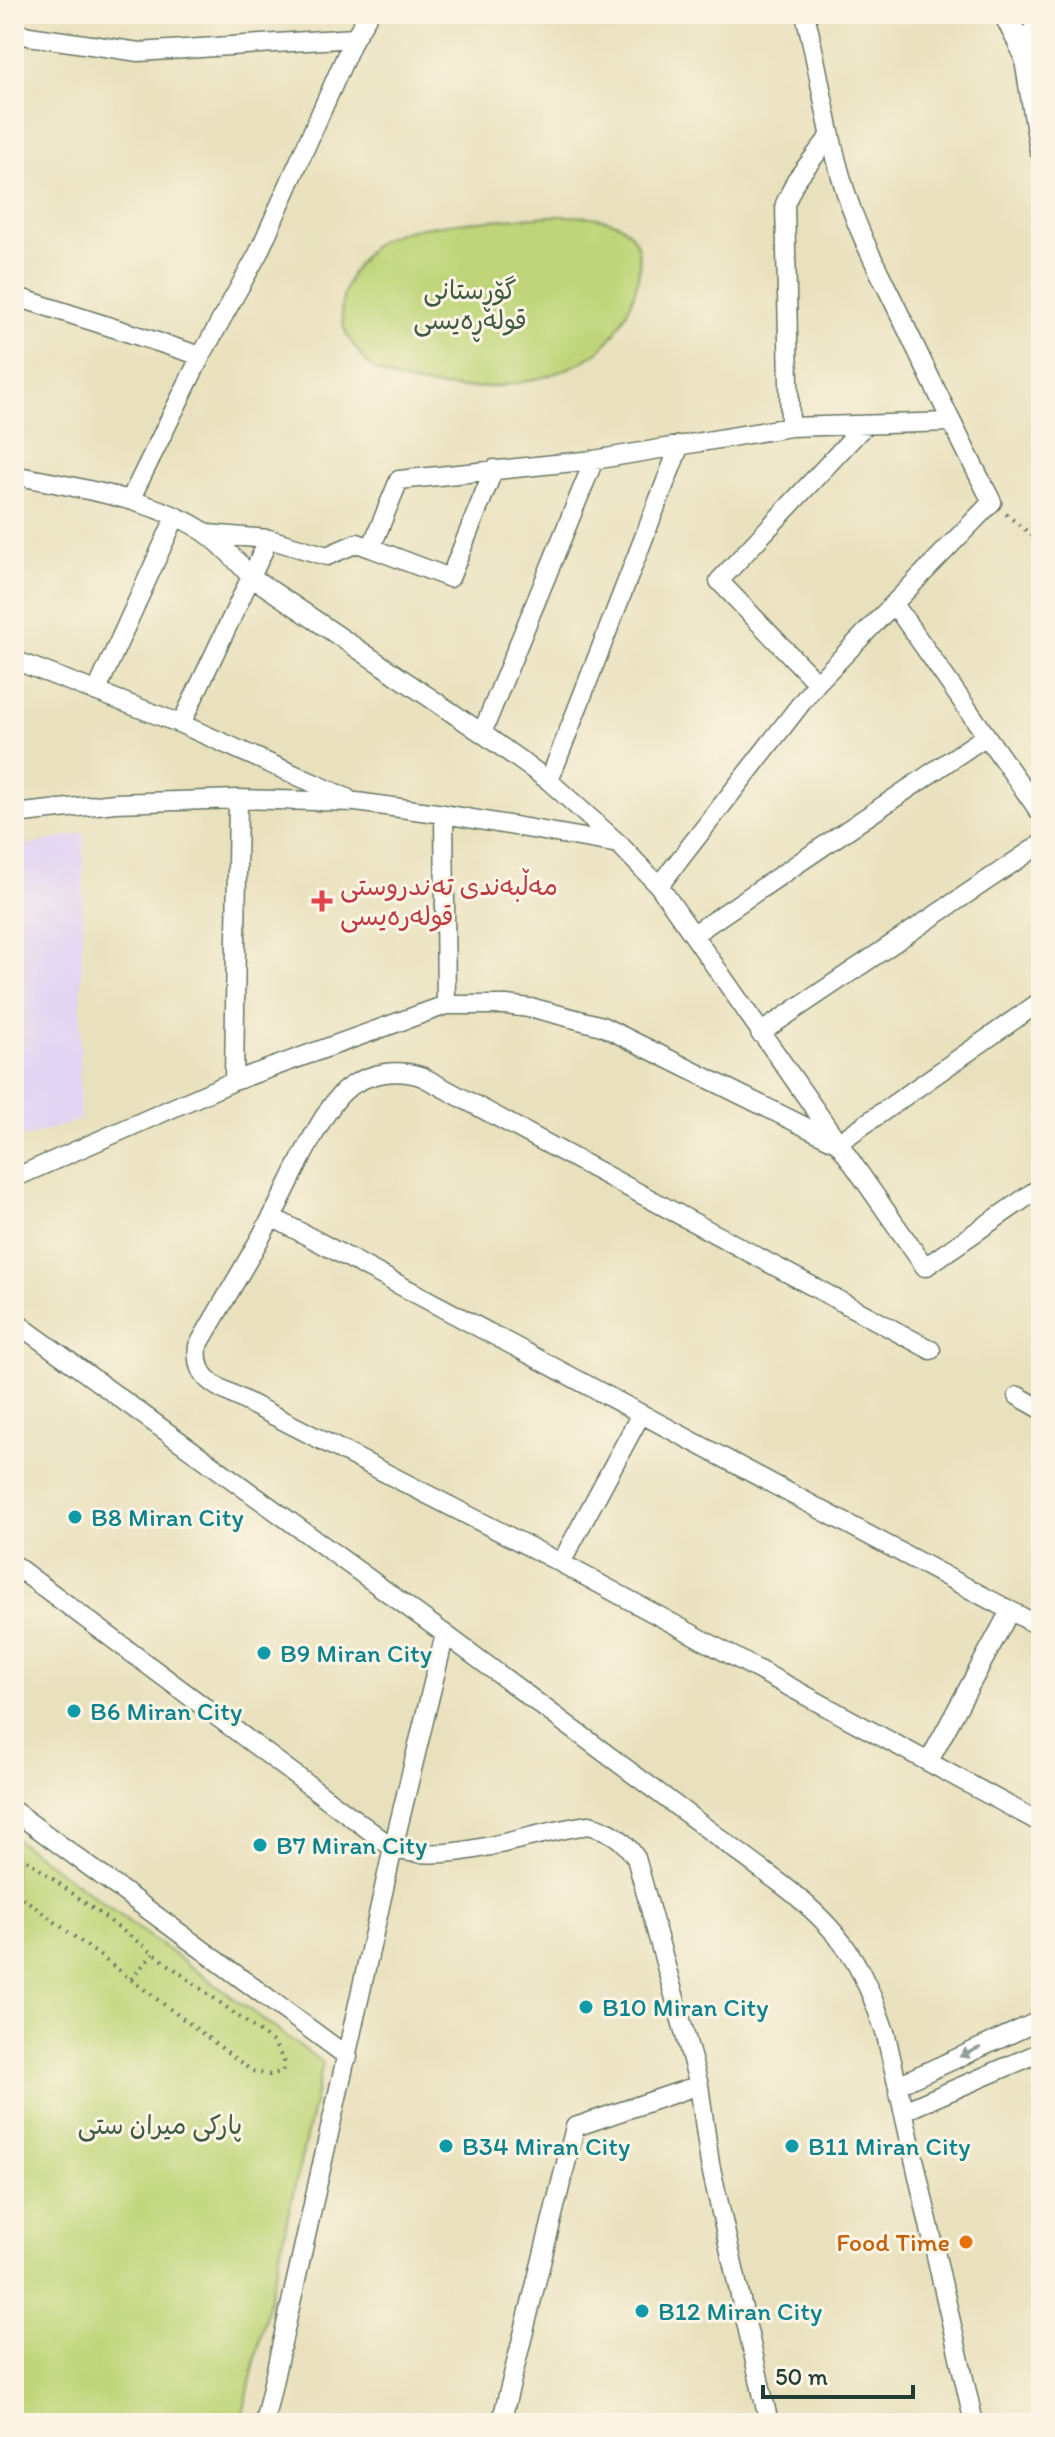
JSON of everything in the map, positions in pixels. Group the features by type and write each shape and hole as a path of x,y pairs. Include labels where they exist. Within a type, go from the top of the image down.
{"street":[{"path":"130,500 201,356 258,254 354,38 369,14"},
{"path":"659,886 817,683 992,502 865,242 847,196 805,14"},
{"path":"1005,14 1025,54 1041,150"},
{"path":"1025,54 1041,15"},
{"path":"14,32 139,52 354,38"},
{"path":"790,427 785,204 796,180 831,135"},
{"path":"14,296 201,356"},
{"path":"371,548 399,480 594,460 790,427 951,422"},
{"path":"817,683 719,581 863,427"},
{"path":"549,781 680,445"},
{"path":"482,733 594,460"},
{"path":"208,534 269,539 327,556 357,543 450,578 494,469"},
{"path":"14,475 130,500 208,534 250,576 549,781 619,844 659,886 925,1267 1041,1187"},
{"path":"97,690 175,518"},
{"path":"181,724 269,539"},
{"path":"894,604 1041,814"},
{"path":"14,660 181,724 356,802"},
{"path":"694,934 986,736"},
{"path":"14,814 115,803 238,799 356,802 619,844"},
{"path":"234,1081 238,799"},
{"path":"444,814 446,1005"},
{"path":"760,1033 1041,844"},
{"path":"838,1143 1041,1001"},
{"path":"14,1178 234,1081 446,1005 506,1005 537,1009 602,1026 838,1143"},
{"path":"931,1350 411,1073 401,1071 379,1074 357,1083 340,1095 324,1118 198,1346 197,1358 207,1381 561,1563 1041,1823"},
{"path":"272,1217 1041,1627"},
{"path":"14,1321 445,1634 814,1910 841,1939 858,1964 886,2035 974,2423"},
{"path":"1018,1396 1041,1409"},
{"path":"561,1563 641,1414"},
{"path":"14,1565 393,1848 419,1854 445,1854 589,1825 608,1830 625,1841 636,1858 699,2085 710,2164 769,2423"},
{"path":"929,1761 1010,1611"},
{"path":"264,2423 393,1848 445,1634"},
{"path":"14,1811 348,2057"},
{"path":"898,2085 1041,2020"},
{"path":"904,2111 1041,2052"},
{"path":"501,2423 575,2127 699,2085"}],"path":[{"path":"992,502 1041,543"},
{"path":"14,1850 273,2042 284,2061 283,2071 270,2075 252,2071 14,1891"},
{"path":"131,1979 153,1954"}],"shaded area":[{"path":"84,833 79,1120 14,1141 14,848"}],"green space":[{"name":"گۆڕستانی قولەڕەیسی","path":"551,216 611,221 627,230 636,243 639,258 634,294 617,329 596,353 548,376 518,383 456,388 399,379 375,370 352,343 342,321 343,297 358,264 378,242 392,235 435,226"},
{"name":"پارکی میران ستی","path":"14,1838 323,2063 241,2423 14,2423"}],"place":[{"name":"مەڵبەندی تەندروستی قولەرەیسی","path":"322,901"},
{"name":"B8 Miran City","path":"75,1517"},
{"name":"B9 Miran City","path":"264,1653"},
{"name":"B6 Miran City","path":"74,1711"},
{"name":"B7 Miran City","path":"260,1845"},
{"name":"B10 Miran City","path":"586,2007"},
{"name":"B34 Miran City","path":"446,2146"},
{"name":"B11 Miran City","path":"792,2146"},
{"name":"Food Time","path":"966,2242"},
{"name":"B12 Miran City","path":"642,2311"}]}
